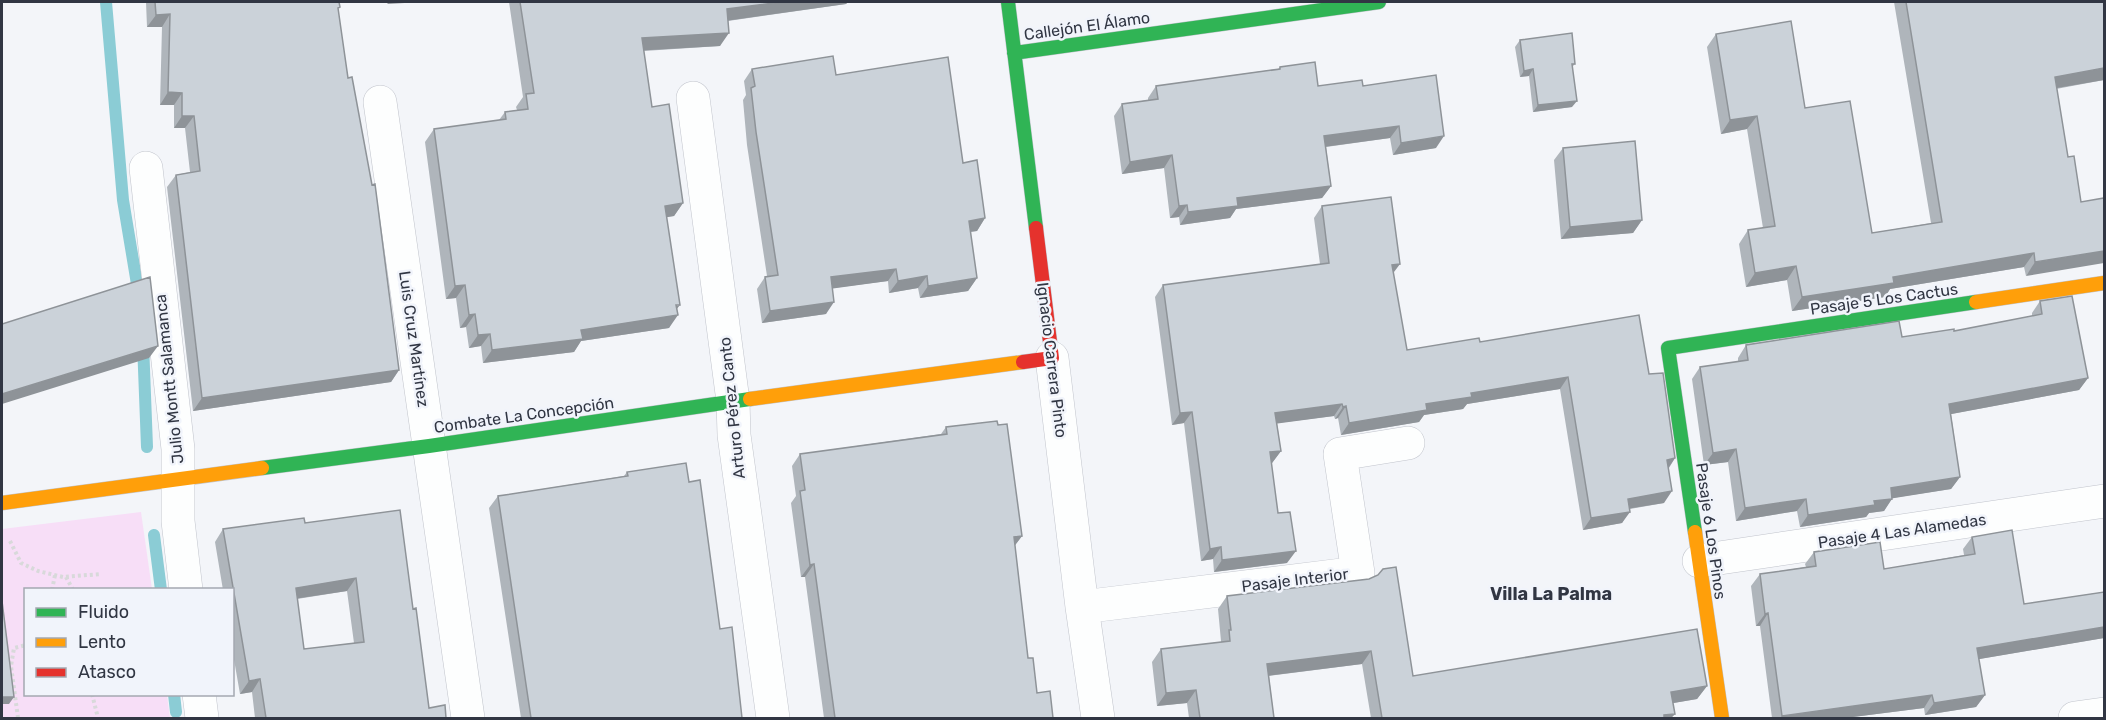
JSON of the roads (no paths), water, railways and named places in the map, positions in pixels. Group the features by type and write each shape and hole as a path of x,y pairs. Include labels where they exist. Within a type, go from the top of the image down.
{"street":[{"name":"Ignacio Carrera Pinto","path":"1008,2 1082,607 1098,718"},
{"name":"Callejón El Álamo","path":"1014,53 1241,12 1379,2"},
{"name":"Arturo Pérez Canto","path":"693,98 733,401 734,435 772,718"},
{"name":"Luis Cruz Martínez","path":"380,102 468,718"},
{"name":"Julio Montt Salamanca","path":"146,168 178,449 178,521 186,588"},
{"name":"Pasaje 5 Los Cactus","path":"1668,348 2104,283"},
{"name":"Pasaje 6 Los Pinos","path":"1668,348 1722,718"},
{"name":"Combate La Concepción","path":"2,503 429,446 733,401 1052,358"},
{"name":"Pasaje Interior","path":"1082,607 1358,573 1340,454 1408,443"},
{"name":"Pasaje 4 Las Alamedas","path":"1699,561 2104,501"},
{"path":"199,696 202,718"},
{"path":"2075,718 2104,714"}],"waterway":[{"path":"106,2 123,200 139,296"},
{"path":"143,343 147,447"},
{"path":"154,535 161,588"},
{"path":"174,696 176,712"}],"district":[{"name":"Villa La Palma","path":"1551,594"}]}
